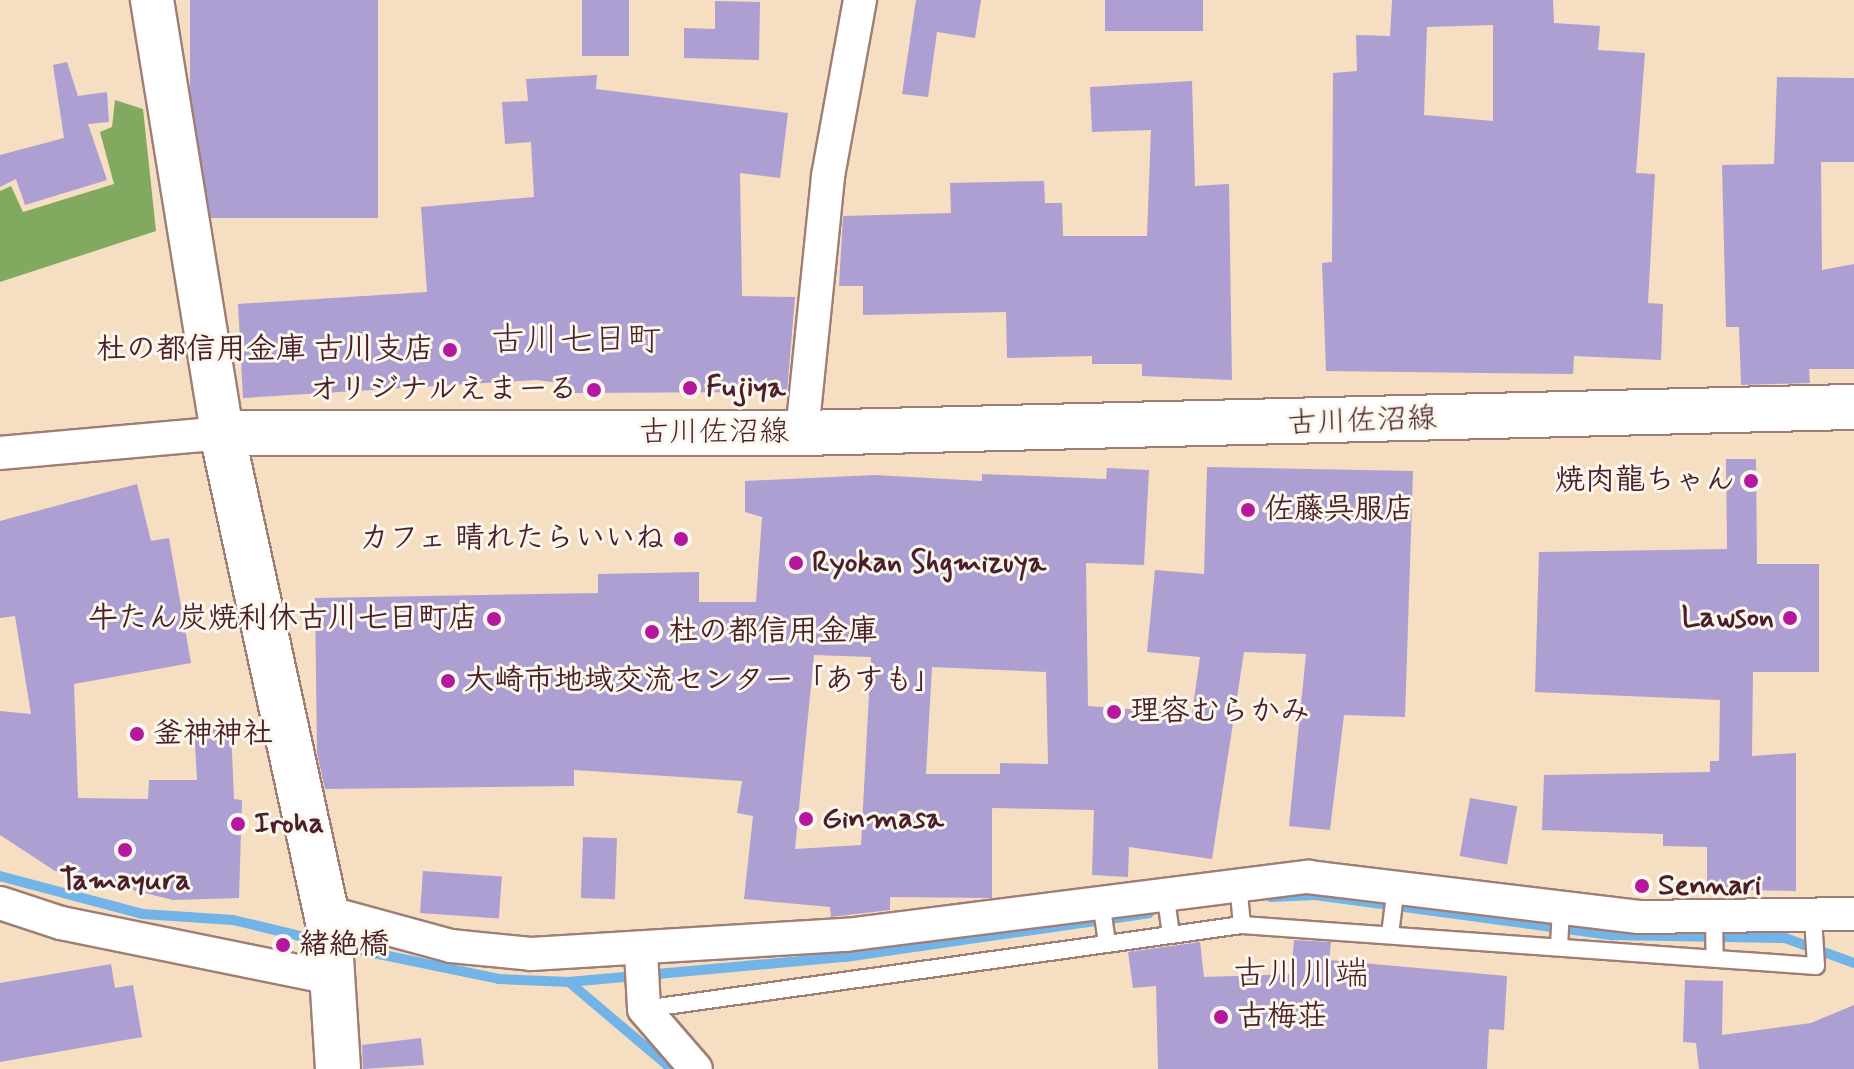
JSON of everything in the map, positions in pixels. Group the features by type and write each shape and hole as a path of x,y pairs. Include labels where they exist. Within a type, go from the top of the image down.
{"main road":[{"name":"古川佐沼線","path":"222,433 802,433 1854,407"},
{"path":"222,433 329,945 338,1069"}],"street":[{"path":"0,453 222,433 152,0"},
{"path":"802,433 828,176 860,0"},
{"path":"0,903 61,923 329,945 451,946 531,954 642,980 846,935 1165,892 1308,877 1561,907 1714,919 1814,924 1854,914"},
{"path":"642,980 696,1069"}],"lane":[{"path":"1238,883 1242,925"},
{"path":"1390,934 1396,887"},
{"path":"1165,892 1171,934"},
{"path":"1101,901 1107,943"},
{"path":"1559,947 1561,907"},
{"path":"1714,919 1715,958"},
{"path":"642,980 1107,943 1242,925 1816,966 1814,924"}],"green space":[{"path":"115,100 143,109 156,231 0,282 0,191 11,186 23,212 114,184 100,132 112,127"}],"building":[{"path":"190,0 378,0 378,218 190,218"},
{"path":"582,0 629,0 629,56 582,56"},
{"path":"916,0 981,0 975,38 937,32 928,97 902,94"},
{"path":"1105,0 1203,0 1203,31 1105,31"},
{"path":"1392,0 1553,0 1554,23 1600,26 1598,50 1645,53 1636,173 1655,174 1648,303 1663,304 1661,360 1574,356 1573,374 1326,371 1322,263 1332,262 1333,73 1357,71 1356,35 1390,36","holes":["1493,25 1493,121 1424,115 1427,27"]},
{"path":"715,1 760,2 759,60 684,58 684,28 715,29"},
{"path":"67,62 78,96 107,92 109,122 88,124 107,180 25,205 16,179 0,187 0,155 64,138 53,65"},
{"path":"597,75 596,89 788,113 780,178 740,173 742,296 795,297 787,392 569,393 569,384 536,380 243,398 238,304 427,292 421,207 534,197 531,142 505,144 502,102 528,101 526,79"},
{"path":"1777,77 1854,78 1854,162 1821,162 1822,270 1854,264 1854,369 1809,369 1810,383 1741,385 1739,327 1726,327 1722,165 1774,164"},
{"path":"1192,81 1195,186 1229,184 1232,380 1142,376 1142,364 1092,364 1092,356 1007,358 1006,312 863,315 863,286 839,286 843,216 951,213 950,183 1044,181 1045,203 1062,203 1063,236 1147,236 1151,130 1092,132 1090,87"},
{"path":"1726,459 1756,459 1757,564 1819,564 1819,672 1753,672 1752,756 1796,753 1796,891 1707,889 1707,847 1663,846 1663,834 1542,830 1544,775 1710,772 1710,761 1719,761 1720,700 1535,692 1539,552 1727,549"},
{"path":"1207,467 1413,471 1405,717 1344,715 1330,830 1289,826 1306,654 1244,652 1212,859 1129,847 1128,877 1092,875 1094,810 992,808 992,898 890,897 890,910 831,917 830,907 744,899 753,816 737,813 742,781 574,770 574,786 325,789 317,753 315,598 598,593 598,574 699,572 699,602 756,602 762,517 745,512 745,481 875,475 982,481 982,474 1106,479 1107,468 1149,470 1144,565 1086,563 1088,706 1192,714 1200,657 1147,652 1155,570 1204,574","holes":["814,655 871,657 861,845 795,849","932,667 1046,672 1048,764 1000,763 1000,774 926,774"]},
{"path":"137,484 151,541 169,538 191,663 74,684 78,798 148,799 149,780 197,780 194,727 231,729 234,799 242,800 239,898 173,900 55,871 0,835 0,711 31,714 15,616 0,618 0,521"},
{"path":"1470,798 1517,806 1507,864 1460,856"},
{"path":"583,837 617,838 615,899 581,898"},
{"path":"423,871 502,877 499,918 420,913"},
{"path":"1294,940 1331,942 1329,960 1507,976 1504,1030 1489,1029 1487,1069 1158,1069 1156,986 1133,988 1128,952 1200,942 1204,977 1291,974"},
{"path":"111,964 115,988 133,985 142,1037 0,1062 0,983"},
{"path":"1685,980 1723,981 1722,1035 1811,1023 1854,1005 1854,1069 1699,1069 1696,1043 1683,1042"},
{"path":"421,1038 424,1065 363,1069 362,1045"}],"waterway":[{"path":"0,876 143,914 233,920 321,941"},
{"path":"1271,897 1315,895 1612,935 1785,938 1854,963"},
{"path":"340,946 499,979 569,982 845,957 1149,913"},
{"path":"569,982 672,1069"}],"place":[{"name":"杜の都信用金庫 古川支店","path":"450,350"},
{"name":"Fujiya","path":"690,388"},
{"name":"オリジナルえまーる","path":"594,390"},
{"name":"焼肉龍ちゃん","path":"1751,481"},
{"name":"佐藤呉服店","path":"1248,510"},
{"name":"カフェ 晴れたらいいね","path":"681,539"},
{"name":"Ryokan Shgmizuya","path":"796,563"},
{"name":"Lawson","path":"1790,618"},
{"name":"牛たん炭焼利休古川七日町店","path":"494,619"},
{"name":"杜の都信用金庫","path":"652,632"},
{"name":"大崎市地域交流センター「あすも」","path":"448,681"},
{"name":"理容むらかみ","path":"1114,712"},
{"name":"釜神神社","path":"137,734"},
{"name":"Ginmasa","path":"806,819"},
{"name":"Iroha","path":"238,824"},
{"name":"Tamayura","path":"125,850"},
{"name":"Sennari","path":"1642,886"},
{"name":"緒絶橋","path":"283,945"},
{"name":"古梅荘","path":"1221,1017"}],"district":[{"name":"古川七日町","path":"576,341"},
{"name":"古川川端","path":"1301,975"}]}
